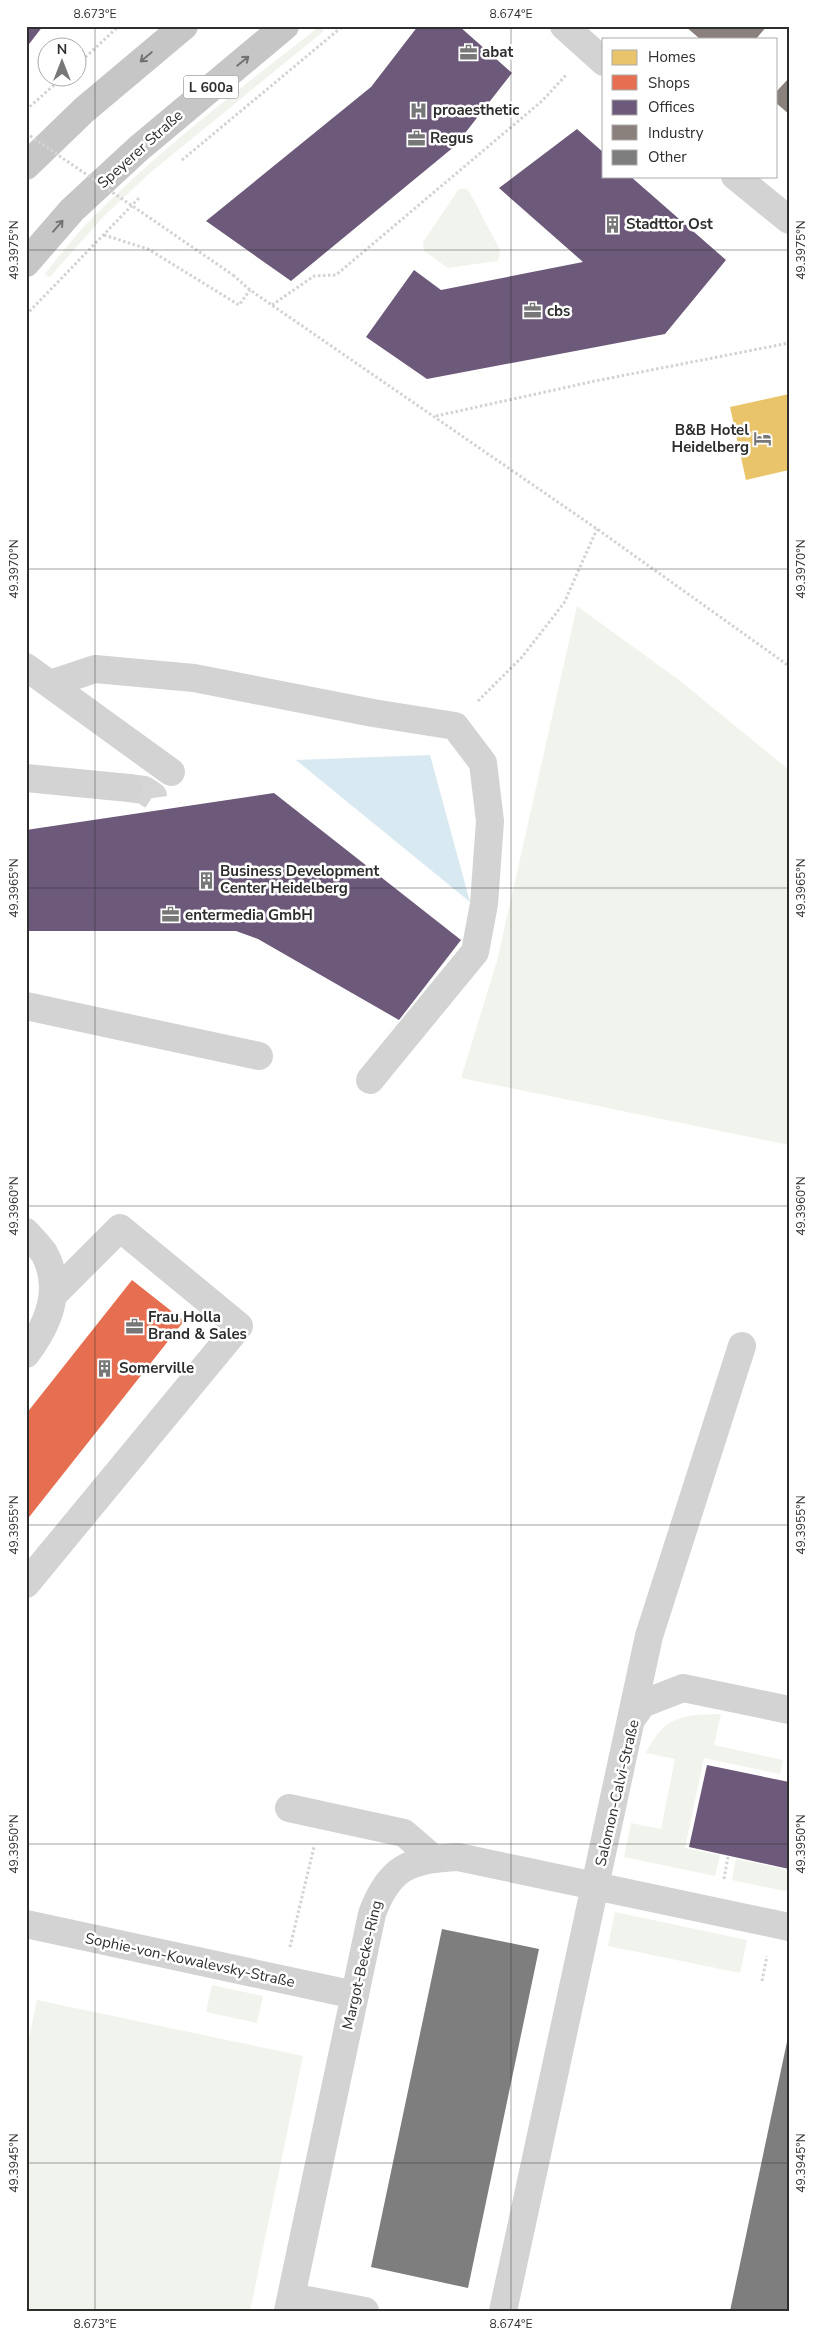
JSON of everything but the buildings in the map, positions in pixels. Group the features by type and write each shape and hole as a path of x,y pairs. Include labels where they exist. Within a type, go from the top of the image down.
{"main road":[{"path":"26,166 84,110 184,26"},
{"name":"Speyerer Straße","path":"26,263 72,210 138,149 285,26"}],"street":[{"path":"564,26 602,60"},
{"path":"737,178 789,220"},
{"path":"26,666 171,772"},
{"path":"50,684 95,669 194,678 373,713 454,726 483,763 490,821 484,904 474,952 370,1080"},
{"path":"26,778 129,788"},
{"path":"26,1006 259,1056"},
{"path":"26,1584 239,1326 120,1228 53,1295"},
{"path":"26,1232 47,1261 53,1295 50,1313 42,1333 26,1354"},
{"path":"631,1720 649,1636 742,1346"},
{"name":"Salomon-Calvi-Straße","path":"503,2311 631,1720 642,1704 683,1688 789,1710"},
{"path":"289,1808 404,1833 433,1858"},
{"name":"Margot-Becke-Ring","path":"289,2304 372,1914 380,1892 392,1877 410,1864 433,1858 458,1857 789,1927"},
{"name":"Sophie-von-Kowalevsky-Straße","path":"26,1924 355,1995"},
{"path":"289,2304 365,2311"}],"path":[{"path":"88,55 119,26"},
{"path":"181,161 343,26"},
{"path":"26,110 51,88"},
{"path":"272,305 314,276 336,275 542,102"},
{"path":"26,133 233,276 250,290 436,416 789,666"},
{"path":"26,315 144,193"},
{"path":"104,235 148,249 239,306 250,290"},
{"path":"436,416 595,381 789,343"},
{"path":"454,726 522,657 564,603 597,529"},
{"path":"282,1980 321,1815"}],"shaded area":[{"path":"320,26 324,31 151,172 103,217 50,277 45,274 68,245 118,192 203,119"},
{"path":"459,189 467,189 470,193 500,250 497,261 448,268 424,251 423,242"},
{"path":"577,606 679,680 789,770 789,1145 461,1078 497,961"},
{"path":"430,755 470,902 296,760"},
{"path":"721,1714 714,1745 783,1760 780,1774 704,1758 685,1848 720,1855 715,1876 624,1857 631,1823 661,1829 675,1759 646,1753 653,1740 668,1724 676,1720 696,1715"},
{"path":"736,1859 789,1870 789,1892 732,1880"},
{"path":"615,1912 747,1940 740,1973 608,1946"},
{"path":"212,1985 263,1996 257,2023 206,2012"},
{"path":"37,2000 303,2056 250,2311 26,2311 26,2051"}],"tunnel":[{"path":"129,788 144,790 153,796 155,810"}],"place":[{"name":"abat","path":"468,52"},
{"name":"proaesthetic","path":"419,110"},
{"name":"Regus","path":"416,138"},
{"name":"Stadttor Ost","path":"612,224"},
{"name":"cbs","path":"533,311"},
{"name":"B&B Hotel Heidelberg","path":"763,439"},
{"name":"Business Development Center Heidelberg","path":"206,880"},
{"name":"entermedia GmbH","path":"171,915"},
{"name":"Frau Holla Brand & Sales","path":"134,1326"},
{"name":"Somerville","path":"105,1368"}]}
